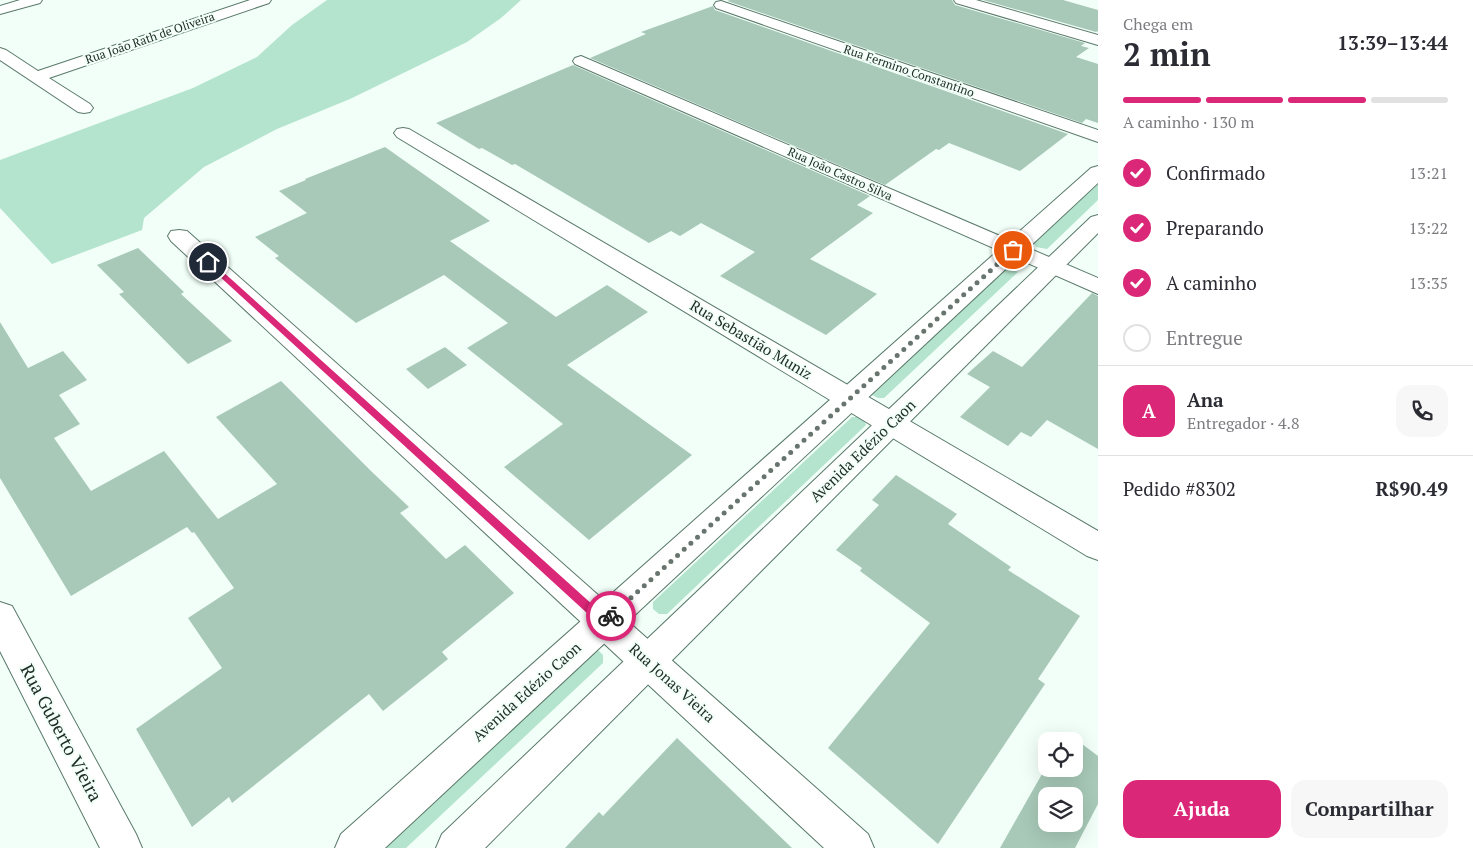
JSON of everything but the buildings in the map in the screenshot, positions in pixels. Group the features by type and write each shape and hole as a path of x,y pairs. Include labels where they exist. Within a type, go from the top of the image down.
{"street":[{"path":"0,10 35,0"},
{"name":"Rua João Rath de Oliveira","path":"36,76 264,0"},
{"path":"961,0 1098,40"},
{"name":"Rua Fermino Constantino","path":"721,5 1098,136"},
{"path":"0,53 84,108"},
{"name":"Rua João Castro Silva","path":"581,61 1098,287"},
{"name":"Rua Sebastião Muniz","path":"403,132 1098,547"},
{"name":"Avenida Edézio Caon","path":"355,848 1098,172"},
{"name":"Avenida Edézio Caon","path":"456,848 1098,221"},
{"name":"Rua Jonas Vieira","path":"179,236 854,848"},
{"name":"Rua Guberto Vieira","path":"0,617 122,848"}],"green space":[{"path":"327,0 521,0 501,18 467,42 350,99 277,129 204,167 144,218 142,230 52,264 0,208 0,160 193,88 257,57 292,25"},
{"path":"1098,184 1098,200 1047,249 1036,247 1034,243"},
{"path":"1005,267 1010,267 1018,272 884,398 872,395 870,390"},
{"path":"852,417 864,420 866,425 667,614 659,614 653,609 653,602"},
{"path":"597,649 603,655 603,663 406,848 371,848"}],"way so far":[{"path":"611,616 1013,250"}],"route":[{"path":"208,262 604,622 611,616"}]}
